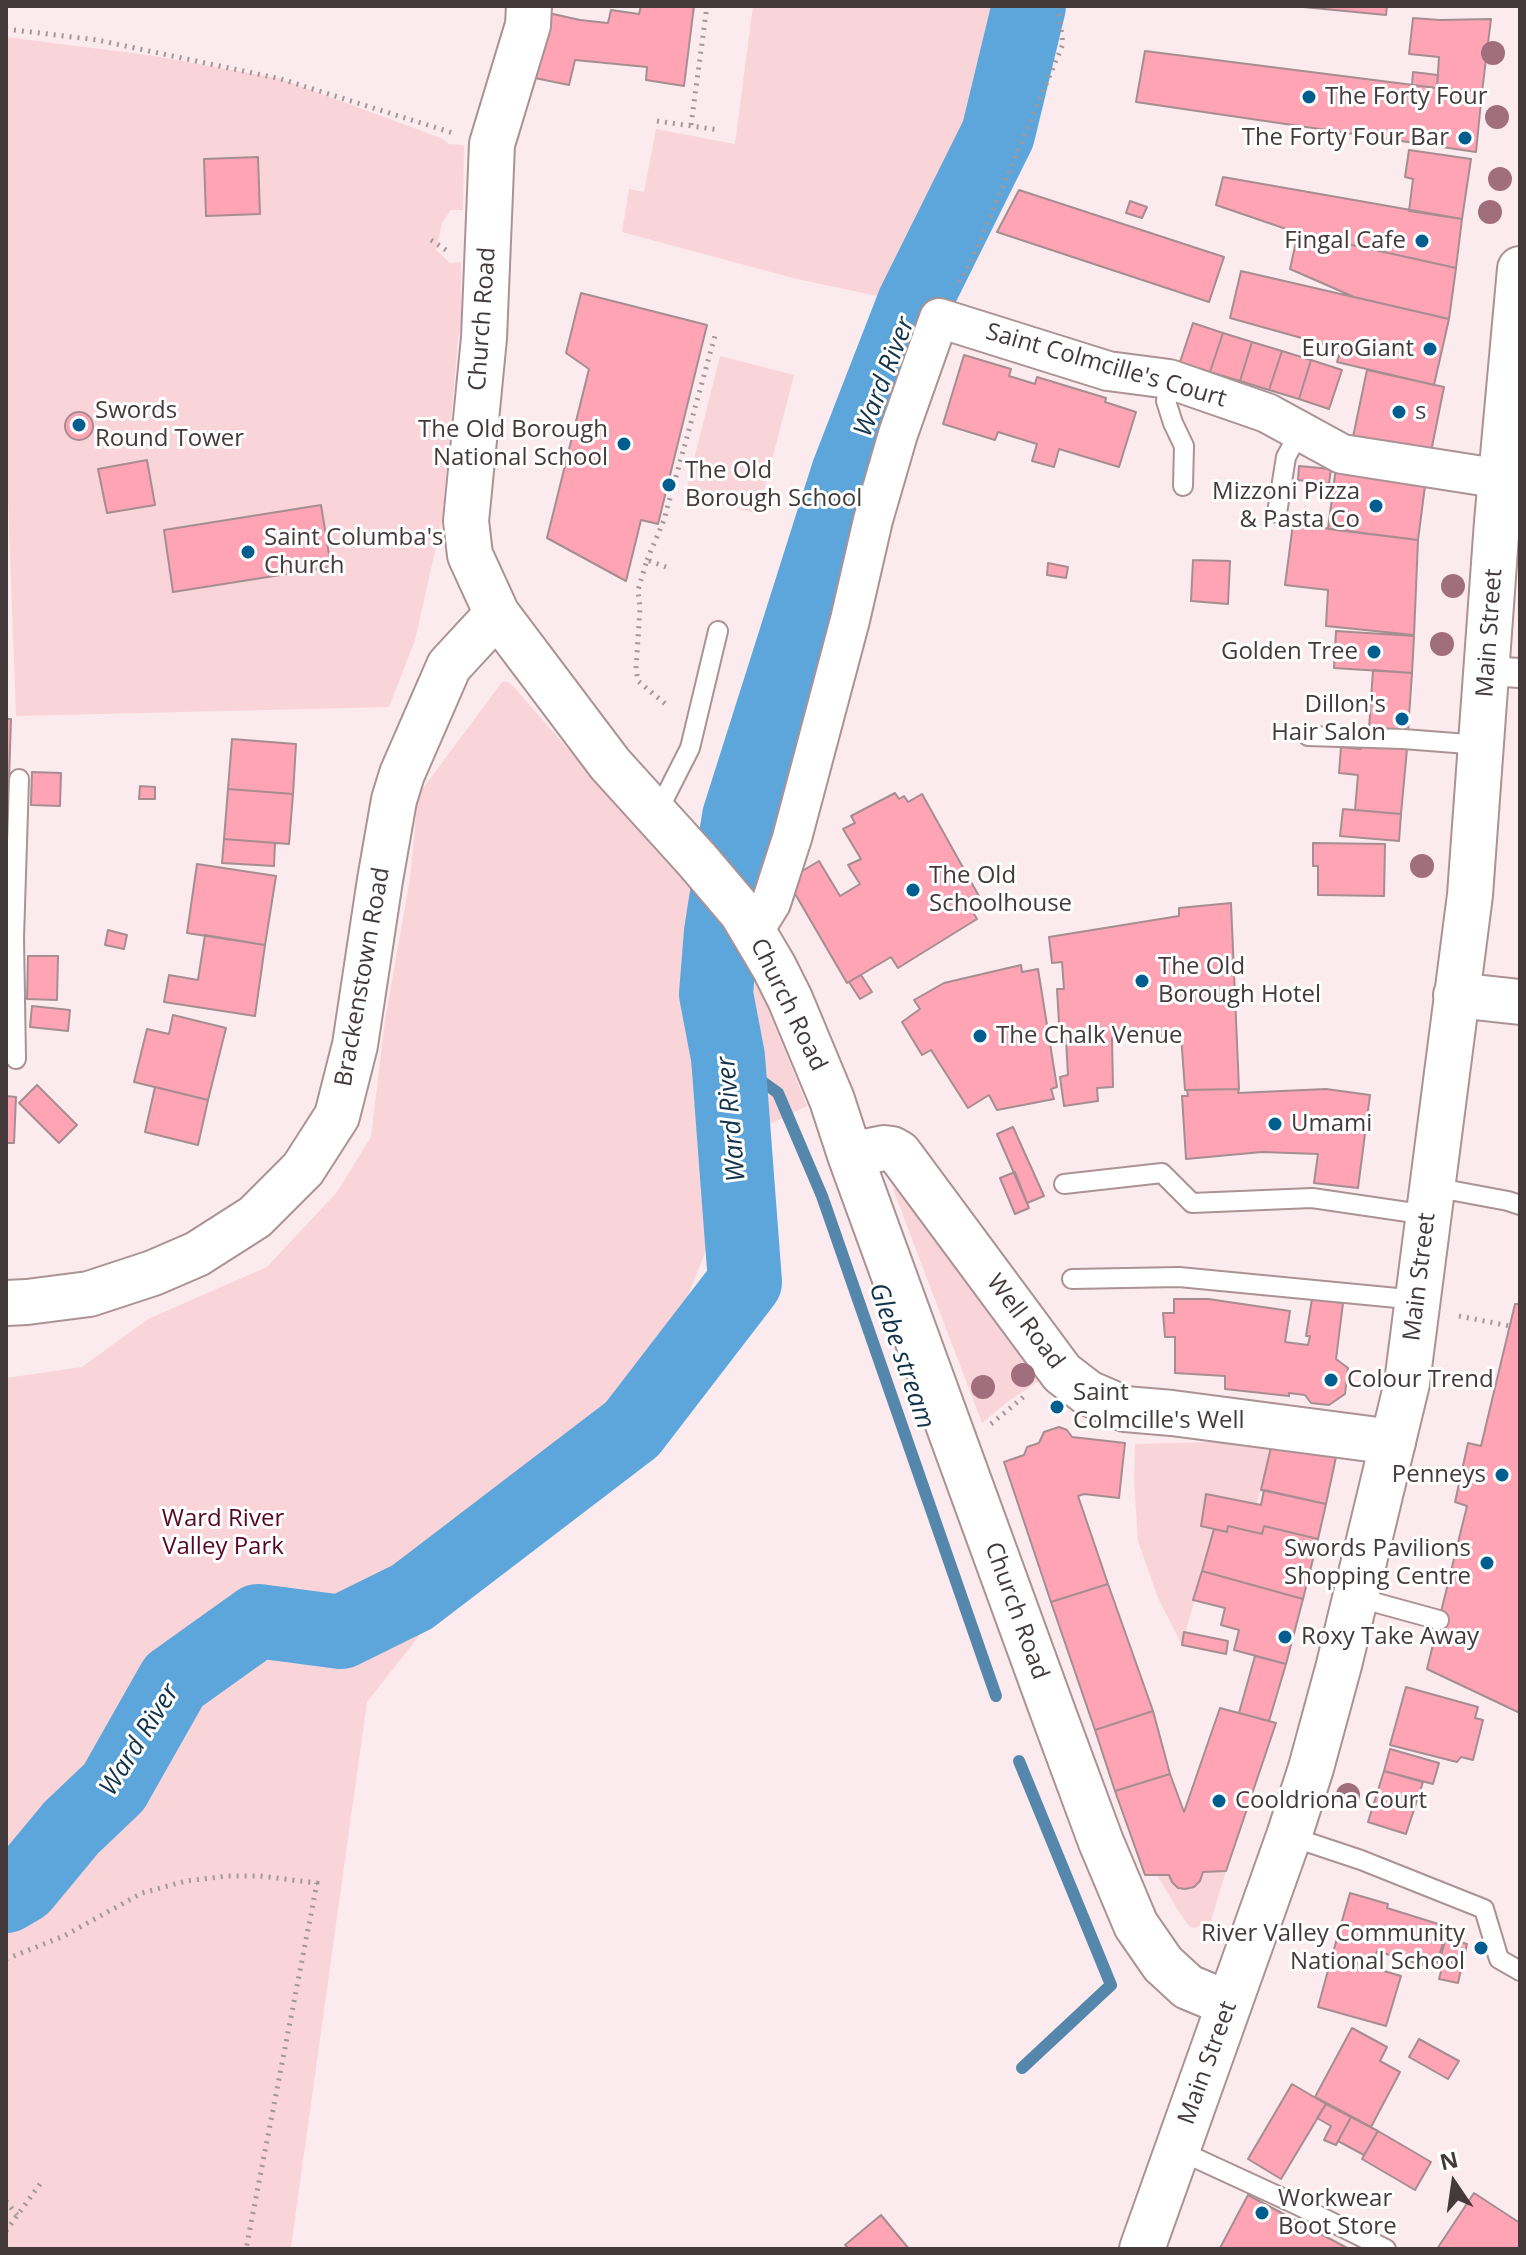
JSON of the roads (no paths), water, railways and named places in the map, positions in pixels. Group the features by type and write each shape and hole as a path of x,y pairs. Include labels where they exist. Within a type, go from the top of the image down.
{"street":[{"name":"Church Road","path":"529,6 528,25 492,144 484,338 466,521 470,555 497,614 610,764 697,860 747,922 790,999 832,1100 1101,1842 1136,1925 1163,1964 1188,1987 1229,2004"},
{"name":"Main Street","path":"1142,2249 1311,1768 1407,1383 1470,895 1482,745 1504,672 1508,521 1502,479 1514,418 1520,269"},
{"name":"Saint Colmcille's Court","path":"747,922 771,903 792,838 873,520 898,434 939,318 1108,371 1169,379 1267,413 1342,454 1502,479"},
{"name":"Brackenstown Road","path":"6,1303 89,1294 153,1273 197,1254 255,1217 303,1169 337,1116 355,1045 380,880 394,800 402,774 449,666 497,614"},
{"path":"1456,995 1520,1002"},
{"name":"Well Road","path":"850,1155 884,1148 899,1153 1075,1383 1125,1409 1393,1442"}],"lane":[{"path":"1169,379 1166,401 1184,446 1183,486"},
{"path":"1277,513 1286,457 1300,431"},
{"path":"656,815 690,748 718,631"},
{"path":"1308,736 1482,745"},
{"path":"16,1059 10,938 19,779"},
{"path":"1064,1184 1162,1173 1192,1203 1312,1198 1508,1201 1520,1205"},
{"path":"1072,1279 1179,1277 1417,1304"},
{"path":"1355,1597 1439,1620"},
{"path":"1289,1836 1361,1860 1484,1909 1499,1959 1520,1971"},
{"path":"1178,2150 1386,2249"}],"waterway":[{"name":"Ward River","path":"6,1896 23,1886 71,1828 114,1787 174,1681 258,1621 341,1632 412,1597 632,1429 745,1282 728,1057 716,994 721,932 739,817 848,473 914,303 998,134 1029,6"},
{"name":"Glebe stream","path":"728,1057 778,1093 822,1196 996,1696"},
{"name":"Glebe stream","path":"1019,1761 1111,1985 1022,2068"}],"place":[{"name":"The Forty Four","path":"1309,97"},
{"name":"The Forty Four Bar","path":"1465,138"},
{"name":"Fingal Cafe","path":"1422,241"},
{"name":"EuroGiant","path":"1430,349"},
{"name":"s","path":"1399,412"},
{"name":"Swords Round Tower","path":"79,425"},
{"name":"The Old Borough National School","path":"624,444"},
{"name":"The Old Borough School","path":"669,485"},
{"name":"Mizzoni Pizza & Pasta Co","path":"1376,506"},
{"name":"Saint Columba's Church","path":"248,552"},
{"name":"Golden Tree","path":"1374,652"},
{"name":"Dillon's Hair Salon","path":"1402,719"},
{"name":"The Old Schoolhouse","path":"913,890"},
{"name":"The Old Borough Hotel","path":"1142,981"},
{"name":"The Chalk Venue","path":"980,1036"},
{"name":"Umami","path":"1275,1124"},
{"name":"Colour Trend","path":"1331,1380"},
{"name":"Saint Colmcille's Well","path":"1057,1407"},
{"name":"Penneys","path":"1502,1475"},
{"name":"Swords Pavilions Shopping Centre","path":"1487,1563"},
{"name":"Roxy Take Away","path":"1285,1637"},
{"name":"Cooldriona Court","path":"1219,1801"},
{"name":"River Valley Community National School","path":"1481,1948"},
{"name":"Workwear Boot Store","path":"1262,2213"}],"park label":[{"name":"Ward River Valley Park","path":"223,1533"}]}
